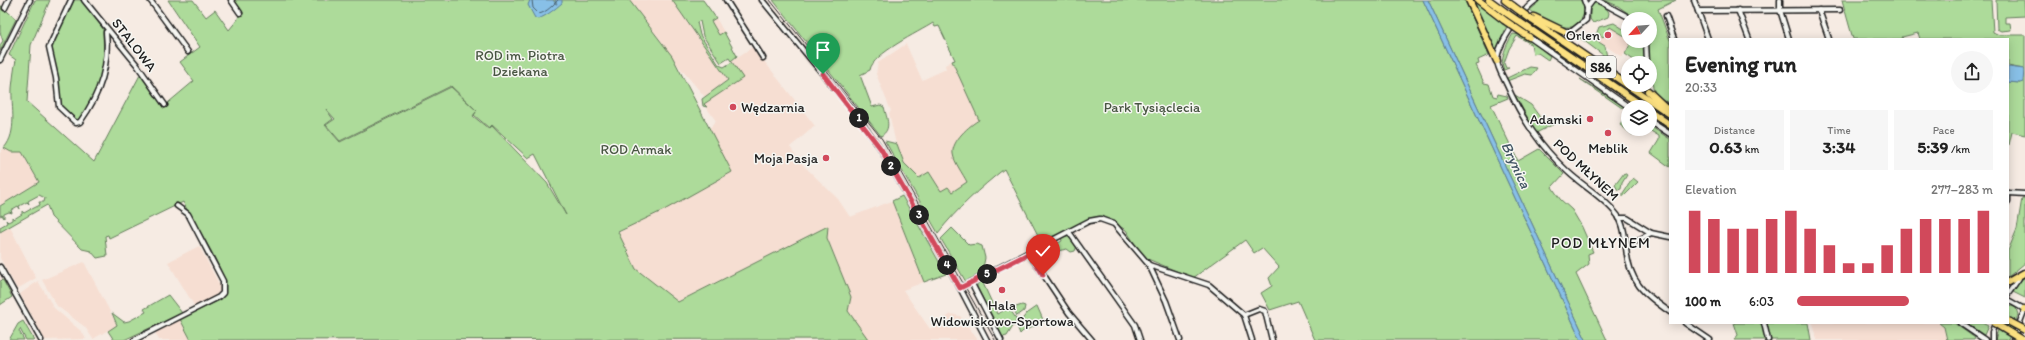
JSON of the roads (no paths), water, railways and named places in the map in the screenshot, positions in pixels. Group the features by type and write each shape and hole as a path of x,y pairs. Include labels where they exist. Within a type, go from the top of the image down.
{"highway":[{"path":"1469,0 1497,61"},
{"path":"1478,0 1529,37"},
{"name":"S86","path":"1489,0 1634,100"},
{"name":"S86","path":"1505,0 1669,112"},
{"path":"1533,18 1563,31"},
{"path":"1652,92 1669,112"},
{"path":"1657,116 1669,124"},
{"path":"2009,281 2024,272"},
{"path":"2009,322 2025,330"},
{"path":"1996,324 2022,340"}],"street":[{"path":"5,8 9,0"},
{"path":"0,60 30,0"},
{"path":"71,0 54,36 49,52 56,78 59,107 76,123 80,122 101,84 106,64 108,31"},
{"name":"STALOWA","path":"84,0 137,65 165,105"},
{"path":"150,0 188,52"},
{"path":"231,0 240,13"},
{"path":"726,0 763,58"},
{"path":"762,0 870,134 886,157 960,288 987,340"},
{"path":"1497,61 1505,38 1530,2 1536,0"},
{"path":"1563,31 1572,31 1586,20 1587,8 1584,0"},
{"path":"1587,8 1593,0"},
{"path":"1597,0 1621,13"},
{"path":"1694,0 1708,38"},
{"path":"1780,0 1780,10 1789,38"},
{"path":"1738,10 1749,38"},
{"path":"1819,10 1829,38"},
{"path":"1698,11 1840,10"},
{"path":"1666,16 1674,38"},
{"path":"1529,37 1621,101"},
{"path":"107,42 115,39"},
{"name":"POD MŁYNEM","path":"1497,61 1512,97 1534,136 1567,172 1611,209 1619,218 1624,230 1629,268 1638,287 1669,311"},
{"path":"1657,126 1669,133"},
{"path":"2009,193 2025,194"},
{"path":"134,340 213,300 223,293 223,281 188,214 177,206"},
{"path":"1619,218 1627,218 1651,233 1669,237"},
{"path":"960,288 1095,219 1109,221 1120,230 1143,260 1149,264 1209,285 1244,314 1252,340"},
{"path":"1069,232 1134,325 1140,340"},
{"path":"1626,247 1651,233"},
{"path":"1030,253 1070,313 1092,340"},
{"path":"1149,264 1166,301 1180,340"},
{"path":"0,267 41,340"},
{"path":"2009,293 2024,272"},
{"path":"971,282 1001,340"},
{"path":"2009,301 2025,309 2012,340"},
{"path":"1244,314 1259,309 1264,311 1272,340"},
{"path":"1686,324 1710,340"},
{"path":"1764,324 1768,340"},
{"path":"1962,324 1986,340"},
{"path":"1992,340 1994,324"},
{"path":"983,331 983,340"}],"water":[{"path":"530,0 553,0 557,4 555,0 562,0 562,3 548,14 538,19 535,18 528,5"},
{"path":"1423,0 1428,0 1586,340 1581,340"},
{"path":"2009,67 2024,69 2023,82 2009,82"}],"tram line":[{"path":"770,0 882,139 995,340"}],"place":[{"name":"Orlen","path":"1608,35"},
{"name":"Wędzarnia","path":"733,107"},
{"name":"Adamski","path":"1590,119"},
{"name":"Meblik","path":"1608,133"},
{"name":"Moja Pasja","path":"826,158"},
{"name":"Hala Widowiskowo-Sportowa","path":"1002,290"}],"district":[{"name":"POD MŁYNEM","path":"1601,243"}],"park label":[{"name":"ROD im. Piotra Dziekana","path":"520,64"},
{"name":"Park Tysiąclecia","path":"1152,107"},
{"name":"ROD Armak","path":"636,149"}],"water label":[{"name":"Brynica","path":"1516,165"}]}
